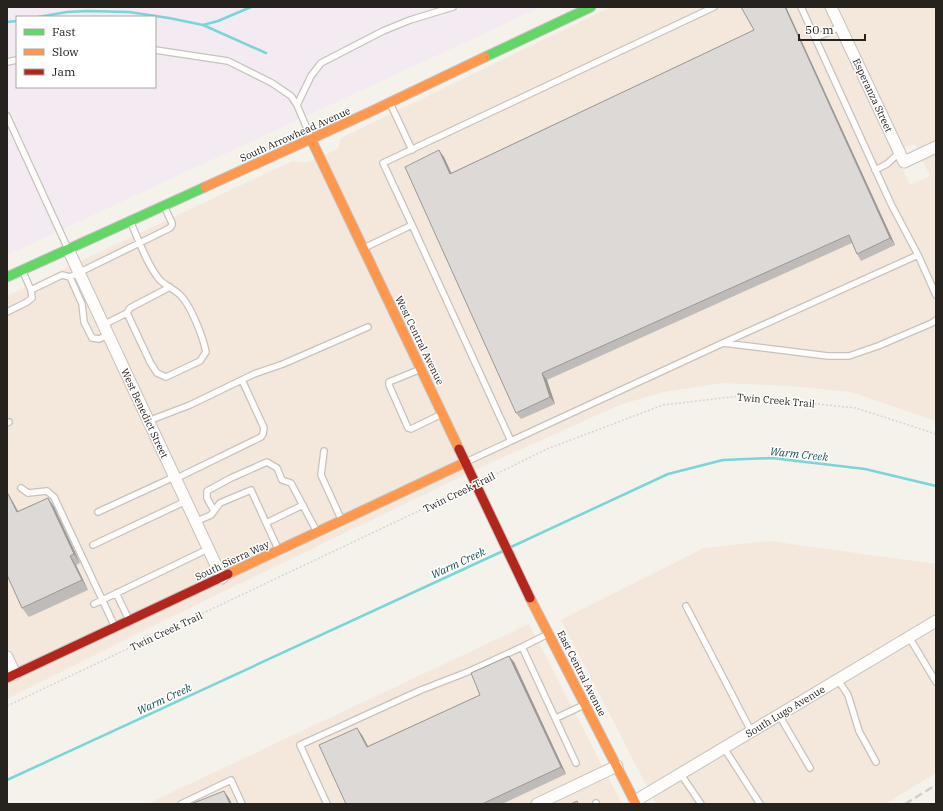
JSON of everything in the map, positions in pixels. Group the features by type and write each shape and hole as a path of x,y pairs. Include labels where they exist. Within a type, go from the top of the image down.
{"street":[{"name":"South Arrowhead Avenue","path":"7,277 389,103 591,7"},
{"name":"Esperanza Street","path":"831,7 902,157"},
{"name":"West Central Avenue","path":"311,139 508,552"},
{"path":"902,157 936,147"},
{"name":"West Benedict Street","path":"68,249 74,275 105,330 222,578"},
{"name":"South Sierra Way","path":"11,676 466,462"},
{"name":"East Central Avenue","path":"508,552 636,802"},
{"name":"South Lugo Avenue","path":"636,802 751,731 936,621"},
{"path":"7,658 11,676"},
{"path":"537,804 617,766"}],"lane":[{"path":"297,105 311,76 321,63 383,31 410,20 453,7"},
{"path":"511,441 383,163 714,7"},
{"path":"801,7 875,170 918,255 936,295"},
{"path":"815,38 840,27"},
{"path":"156,50 228,60 272,83 291,96 297,105 311,139"},
{"path":"389,103 412,150"},
{"path":"7,116 68,249"},
{"path":"875,170 902,157"},
{"path":"31,290 62,275 74,275 170,228 172,225 164,205"},
{"path":"127,313 150,362 157,373 166,377 200,361 206,352 204,342 187,303 180,295 160,280 150,264 130,221"},
{"path":"363,248 412,225"},
{"path":"466,462 918,255"},
{"path":"7,312 32,298 31,290 22,270"},
{"path":"74,275 82,304 84,322 92,338 99,339 105,330 127,313 130,308 170,287"},
{"path":"723,343 752,348 828,356 849,356 878,346 936,320"},
{"path":"148,421 190,405 254,374 283,364 368,327"},
{"path":"421,368 390,382 389,385 408,428 411,429 443,414"},
{"path":"98,512 175,478 261,437 264,428 242,380"},
{"path":"324,451 321,475 342,521"},
{"path":"214,511 207,498 207,491 231,478 267,462 277,468 282,480 291,483 317,532"},
{"path":"21,488 28,493 47,491 54,497 115,628"},
{"path":"195,522 211,515 220,504 251,490 279,551"},
{"path":"93,545 186,501"},
{"path":"266,522 303,504"},
{"path":"94,604 208,549"},
{"path":"116,593 129,621"},
{"path":"686,606 751,731"},
{"path":"327,804 300,745 420,690 470,671 549,634"},
{"path":"909,637 936,682"},
{"path":"522,647 576,763"},
{"path":"838,680 848,695 859,731 876,762"},
{"path":"556,718 586,704"},
{"path":"779,715 810,768"},
{"path":"724,748 760,804"},
{"path":"680,774 701,804"},
{"path":"181,804 231,780 242,804"}],"path":[{"name":"Twin Creek Trail","path":"7,706 547,449 663,405 740,396 856,408 936,434"}],"shaded area":[{"path":"7,7 541,7 7,255"},
{"path":"611,7 825,7 910,185 930,176 915,144 903,148 839,7 936,7 936,421 851,392 790,386 722,383 664,392 622,404 481,467 171,617 7,699 7,296 292,161 306,163 338,149 341,138"},
{"path":"769,541 936,564 936,773 885,804 656,804 561,620 704,548"},
{"path":"529,624 622,804 147,804"}],"building":[{"path":"741,7 785,7 890,238 857,254 849,235 542,373 550,397 516,413 405,167 439,150 450,174 754,30"},
{"path":"7,492 17,512 48,498 74,554 70,556 82,580 22,608 7,575"},
{"path":"509,656 561,767 482,804 346,804 319,745 357,728 367,747 480,695 471,673"},
{"path":"224,791 230,804 191,804"},
{"path":"577,801 578,804 571,804"}],"waterway":[{"path":"156,16 203,25 218,21 251,7"},
{"path":"44,16 67,12 87,11 129,12 156,16"},
{"path":"7,22 16,21"},
{"path":"203,25 266,53"},
{"name":"Warm Creek","path":"511,547 668,474 723,460 772,458 865,469 936,486"},
{"name":"Warm Creek","path":"7,780 503,551"}],"railway":[{"path":"905,804 936,785"}],"traffic: fast":[{"path":"485,57 591,7"},
{"path":"7,277 205,187"}],"traffic: slow":[{"path":"205,187 370,112 485,57"},
{"path":"311,139 459,449"},
{"path":"228,574 466,462"},
{"path":"530,598 636,804"}],"traffic: jam":[{"path":"459,449 530,598"},
{"path":"7,678 228,574"}]}
